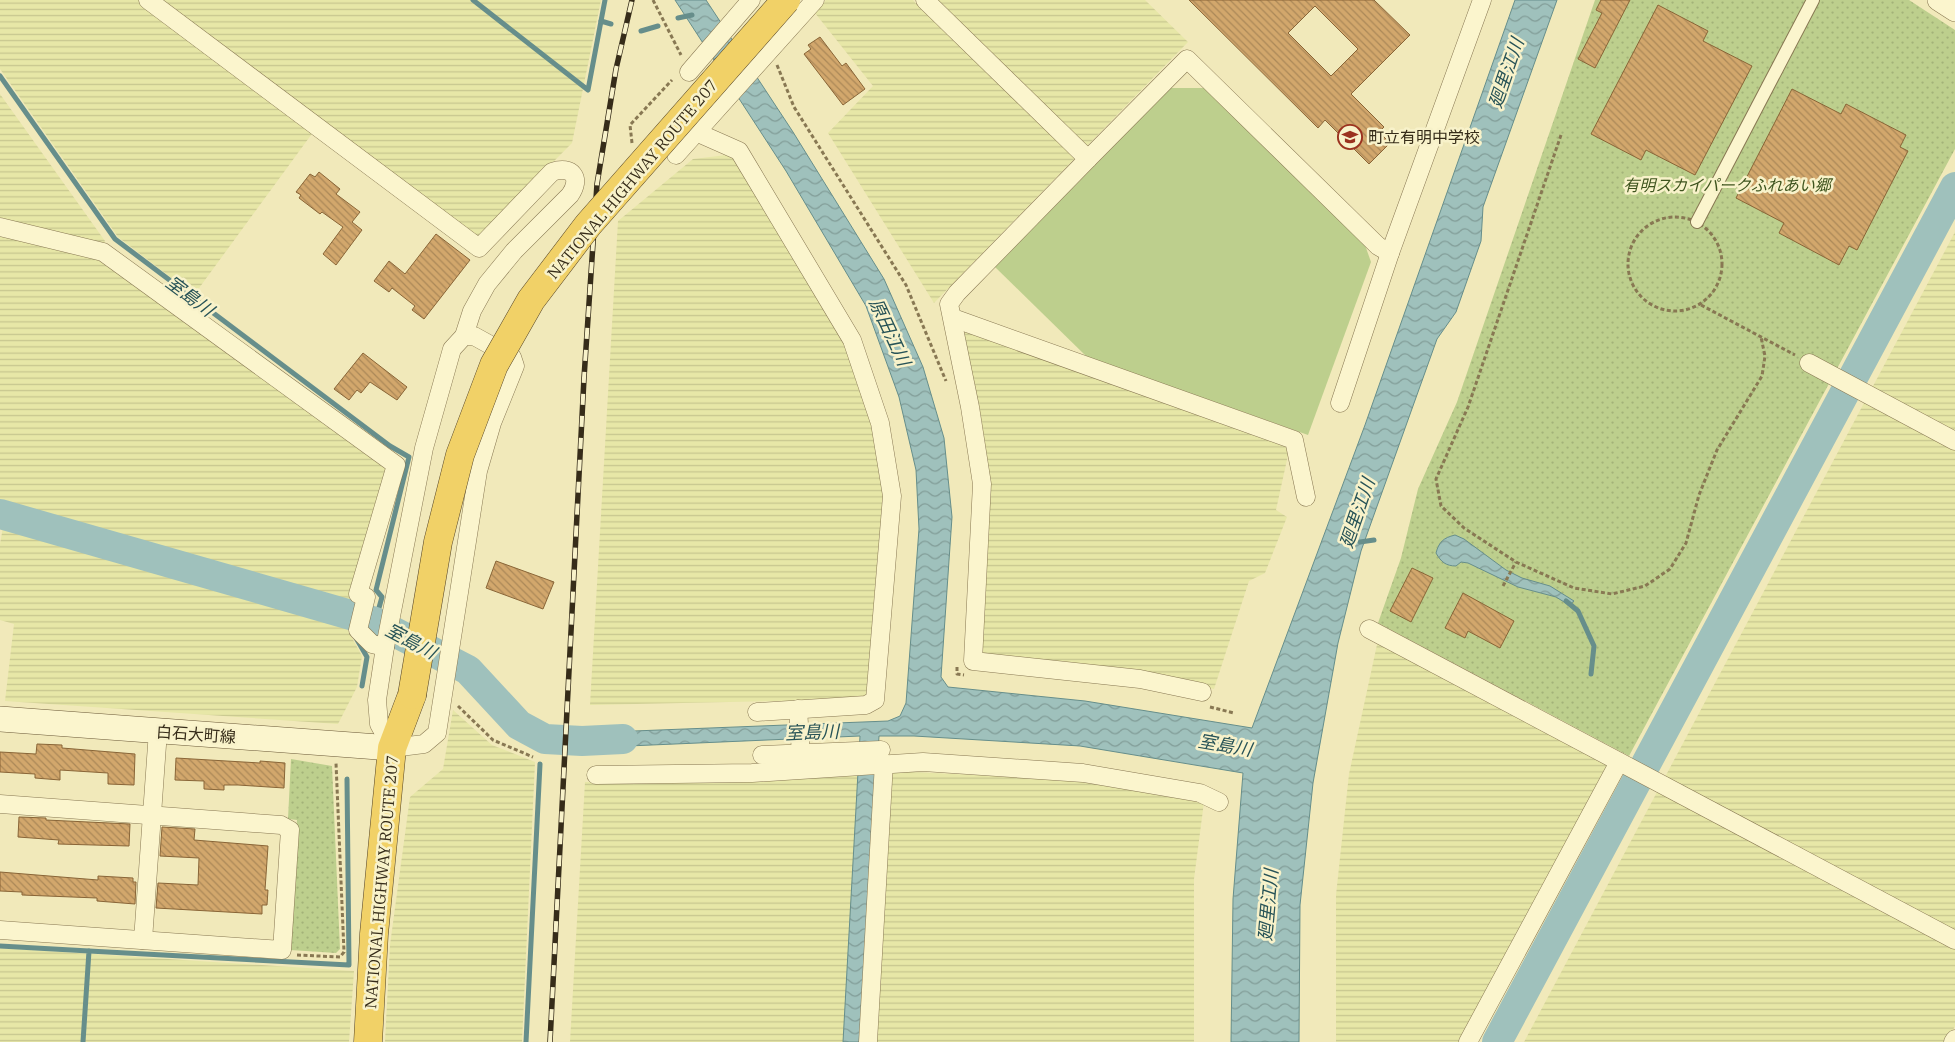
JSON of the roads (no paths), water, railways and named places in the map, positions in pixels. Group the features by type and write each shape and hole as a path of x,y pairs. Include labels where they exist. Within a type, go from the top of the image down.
{"highway":[{"name":"NATIONAL HIGHWAY ROUTE 207","path":"368,1042 374,934 392,748 412,695 438,542 460,455 494,364 530,300 588,226 786,0"}],"main road":[{"name":"白石大町線","path":"0,719 392,748"}],"street":[{"path":"148,0 479,248 552,172 562,168 571,172 576,178 576,187 570,195 514,251 487,284 472,311 464,336 452,349 427,439 393,604 377,700 379,724 392,748 424,744 437,733 478,471 492,423 515,366 512,357 474,336 464,336"},
{"path":"676,155 815,0"},
{"path":"925,0 1088,159"},
{"path":"1340,403 1390,253 1482,0"},
{"path":"1697,222 1813,0"},
{"path":"1938,0 1955,11"},
{"path":"690,72 747,5"},
{"path":"1202,692 1140,680 974,661 982,484 949,304 957,293 1187,58 1378,246 1390,253"},
{"path":"696,132 739,151 852,340 880,423 892,496 875,700 866,705 757,712"},
{"path":"0,227 103,252 396,465 358,594 366,597 358,630 372,644 385,647"},
{"path":"953,318 1294,440 1306,497"},
{"path":"1809,363 1955,441"},
{"path":"1369,629 1955,940"},
{"path":"798,709 801,754"},
{"path":"142,940 158,731"},
{"path":"762,755 801,754 854,758"},
{"path":"868,1042 882,757"},
{"path":"596,775 752,773 854,758 882,757 923,762 1083,773 1200,793 1219,802"},
{"path":"1468,1042 1619,762"},
{"path":"0,804 281,825 290,830 282,950 0,930"}],"water":[{"path":"675,0 706,0 793,132 884,279 923,367 944,438 952,517 941,677 948,687 1085,701 1252,728 1365,425 1515,0 1557,0 1483,207 1481,241 1456,312 1437,339 1361,551 1338,643 1313,783 1300,905 1299,1042 1231,1042 1233,899 1243,773 1080,746 914,736 879,736 861,1042 843,1042 860,736 582,748 583,733 888,721 900,716 906,703 919,529 916,470 899,397 866,306 786,171"},
{"path":"1455,535 1464,539 1506,570 1522,578 1550,586 1574,601 1569,605 1556,597 1518,587 1468,563 1461,562 1456,566 1447,564 1436,553 1442,541"}],"waterway":[{"path":"473,0 588,90 601,21 611,24"},
{"path":"601,21 605,0"},
{"path":"678,18 692,15"},
{"path":"641,31 658,26"},
{"name":"室島川","path":"0,76 115,239 390,446 409,457 376,590 382,597 375,622"},
{"path":"1497,1042 1955,187"},
{"name":"室島川","path":"0,514 375,622 468,670 519,725 545,739 582,741 623,739"},
{"name":"廻里江川","path":"1360,542 1374,540"},
{"path":"1566,601 1578,611 1594,646 1591,674"},
{"path":"356,638 367,657 362,686"},
{"path":"526,1042 540,764"},
{"path":"89,951 349,965 347,779"},
{"path":"0,946 89,951 83,1042"}],"railway":[{"path":"550,1042 584,378 597,184 616,69 632,0"}],"place":[{"name":"町立有明中学校","path":"1350,137"}],"park label":[{"name":"有明スカイパークふれあい郷","path":"1727,185"}],"water label":[{"name":"原田江川","path":"890,332"}]}
